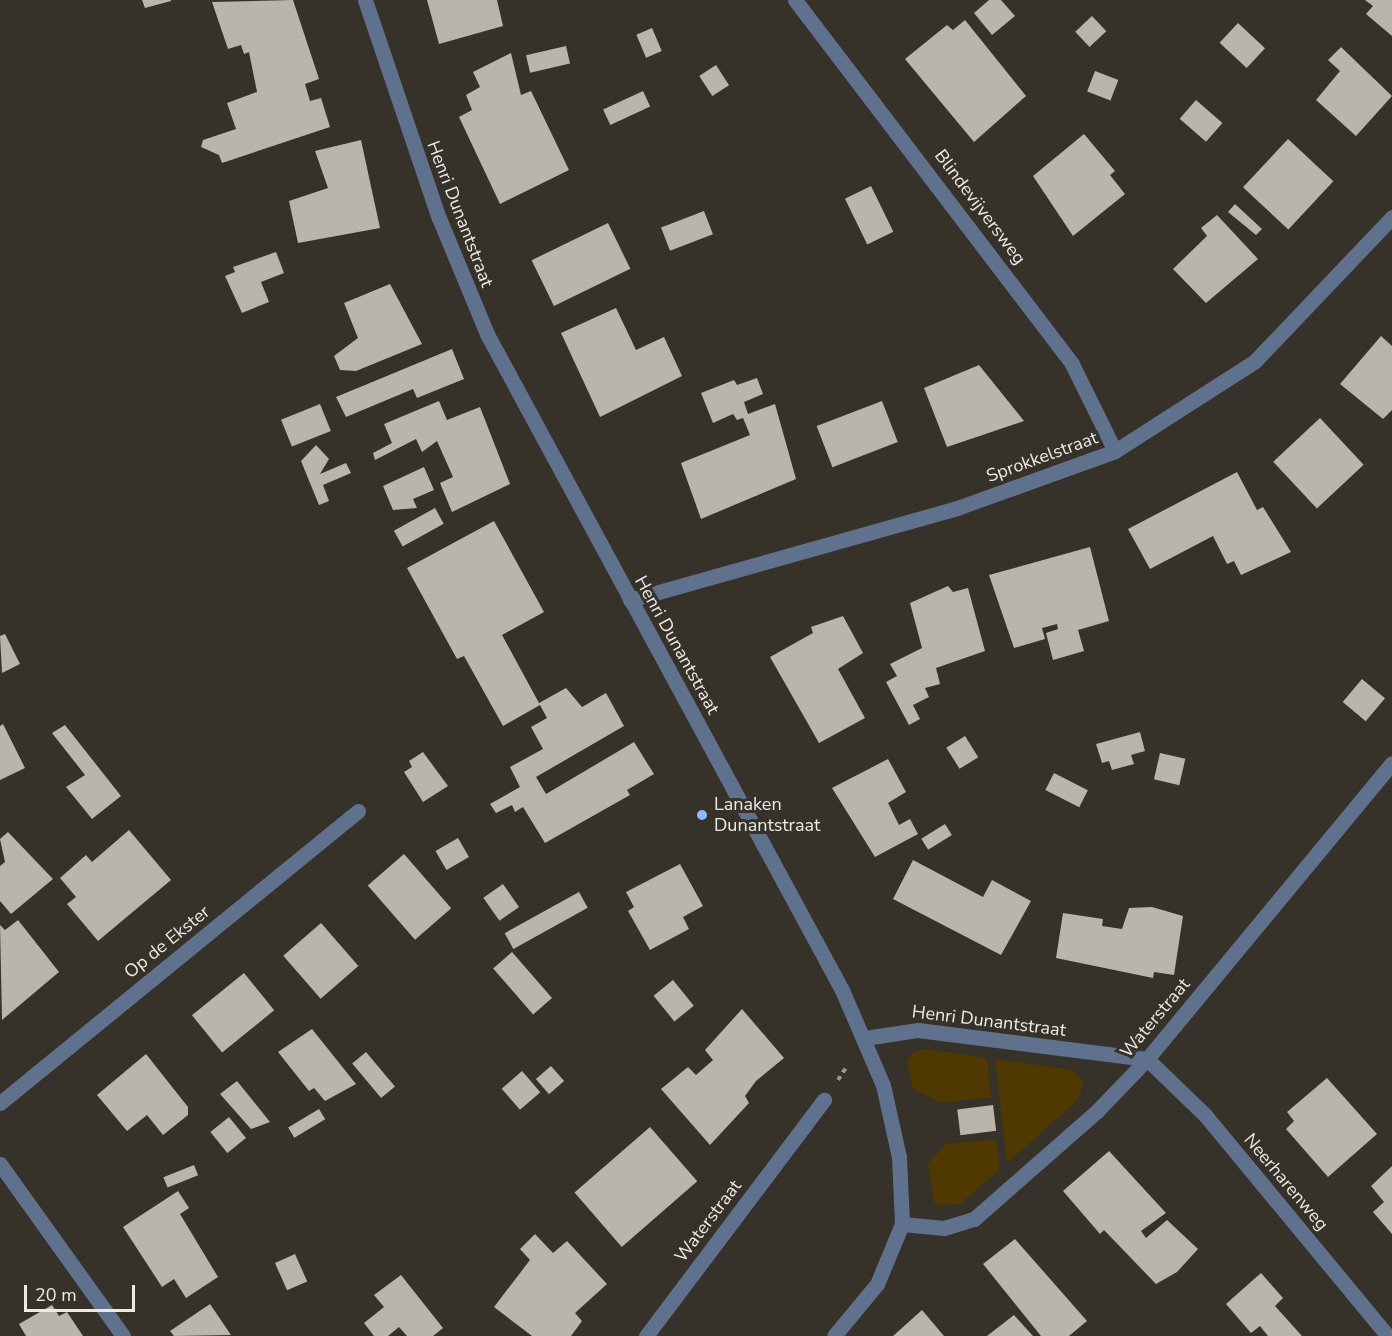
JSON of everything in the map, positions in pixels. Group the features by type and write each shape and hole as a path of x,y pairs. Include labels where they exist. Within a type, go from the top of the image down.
{"street":[{"name":"Henri Dunantstraat","path":"365,0 439,218 487,334 866,1038 918,1030 1147,1059"},
{"name":"Blindevijversweg","path":"795,0 1065,355 1115,451"},
{"name":"Sprokkelstraat","path":"630,600 957,508 1115,451 1255,361 1392,217"},
{"name":"Waterstraat","path":"902,1224 944,1228 974,1219 1097,1111 1147,1059 1392,763"},
{"name":"Op de Ekster","path":"0,1103 358,811"},
{"path":"834,1336 878,1284 902,1224 899,1157 883,1085 866,1038"},
{"name":"Neerharenweg","path":"1147,1059 1205,1115 1388,1336"},
{"name":"Waterstraat","path":"646,1336 824,1100"},
{"path":"0,1164 123,1336"}],"shaded area":[{"path":"924,1049 987,1058 991,1097 941,1103 913,1089 907,1063 911,1054"},
{"path":"995,1059 1073,1070 1084,1082 1078,1100 1007,1163"},
{"path":"996,1139 1000,1169 960,1204 935,1205 928,1164 946,1144"}],"building":[{"path":"142,0 171,0 171,1 145,8"},
{"path":"293,0 319,79 305,84 310,101 321,98 330,127 222,163 219,155 201,147 203,140 236,129 227,103 257,92 249,52 244,54 241,45 228,49 212,2"},
{"path":"427,0 497,0 503,26 439,44"},
{"path":"989,0 1001,0 1015,16 992,35 974,13"},
{"path":"1365,0 1392,0 1392,36 1366,14 1373,6"},
{"path":"1092,16 1106,31 1090,47 1075,32"},
{"path":"965,20 1026,96 974,142 905,59 947,25 953,30"},
{"path":"1238,23 1265,48 1247,68 1220,43"},
{"path":"652,28 662,51 646,58 636,35"},
{"path":"566,46 570,64 530,73 526,55"},
{"path":"1341,47 1392,96 1356,136 1316,100 1340,71 1328,60"},
{"path":"511,53 521,95 531,91 569,170 500,204 459,117 472,110 466,95 480,87 473,72"},
{"path":"716,65 729,85 712,96 699,76"},
{"path":"1095,71 1118,80 1110,100 1087,92"},
{"path":"643,91 650,106 610,125 603,110"},
{"path":"1196,100 1222,123 1206,142 1180,119"},
{"path":"1084,134 1115,171 1110,175 1125,194 1073,236 1033,176"},
{"path":"1288,139 1333,181 1288,230 1243,187"},
{"path":"361,140 380,228 298,243 289,201 328,188 315,151"},
{"path":"871,186 893,232 867,245 845,199"},
{"path":"1235,204 1262,229 1256,235 1228,212"},
{"path":"704,211 713,234 670,251 661,227"},
{"path":"1217,215 1258,259 1206,303 1173,269 1207,236 1201,228"},
{"path":"608,223 630,269 554,306 532,260"},
{"path":"276,252 284,273 261,282 269,302 242,313 225,276 235,272 233,267"},
{"path":"390,284 422,344 356,371 340,370 334,356 358,338 344,303"},
{"path":"616,308 636,350 664,337 682,376 600,417 561,333"},
{"path":"1381,336 1392,346 1392,410 1383,419 1340,384"},
{"path":"452,349 464,379 417,398 413,389 346,417 336,397"},
{"path":"979,365 1024,421 947,447 924,388"},
{"path":"757,378 763,394 744,402 748,414 775,404 796,479 701,519 681,463 750,435 743,418 737,420 733,414 713,423 701,393 734,380 737,385"},
{"path":"439,401 447,420 480,407 510,484 452,512 440,483 453,477 437,441 422,452 416,439 375,460 373,453 392,443 384,424"},
{"path":"882,401 898,442 832,467 817,426"},
{"path":"320,404 331,431 292,447 281,420"},
{"path":"1320,418 1364,465 1317,508 1273,462"},
{"path":"316,445 329,459 320,474 346,463 351,473 323,485 329,501 319,505 301,461"},
{"path":"424,467 434,490 413,499 417,508 393,510 383,486"},
{"path":"1237,472 1257,510 1263,507 1291,552 1241,575 1234,561 1227,564 1213,536 1150,569 1128,529"},
{"path":"435,508 444,524 403,547 394,531"},
{"path":"494,521 544,612 502,635 539,703 566,688 582,707 606,693 624,726 536,777 546,794 634,742 654,774 627,790 630,795 545,843 523,807 515,812 512,805 496,813 490,804 520,787 510,767 543,749 531,727 547,718 540,705 503,726 464,656 457,659 407,568"},
{"path":"1090,547 1109,621 1078,630 1084,651 1053,660 1046,633 1058,629 1057,624 1042,628 1045,639 1014,648 989,575"},
{"path":"948,586 953,592 968,588 985,651 936,668 940,684 925,688 929,697 913,705 920,719 909,725 886,682 897,676 890,664 922,648 910,603"},
{"path":"843,616 863,653 838,669 865,718 819,743 770,657 813,633 811,627"},
{"path":"5,634 20,664 2,673 0,636"},
{"path":"1362,679 1385,698 1366,721 1343,702"},
{"path":"3,724 25,768 0,780 0,726"},
{"path":"65,725 121,796 92,819 66,787 85,775 52,733"},
{"path":"1140,732 1145,751 1131,755 1134,764 1112,770 1109,761 1102,763 1096,744"},
{"path":"965,736 978,757 960,769 946,748"},
{"path":"423,752 448,786 423,802 404,772 412,767 409,761"},
{"path":"1160,753 1185,759 1179,785 1154,779"},
{"path":"888,759 906,792 888,803 899,825 910,819 918,834 875,857 832,788"},
{"path":"1054,773 1088,790 1079,807 1045,790"},
{"path":"945,824 952,835 928,850 921,839"},
{"path":"129,830 171,880 98,941 67,904 76,897 60,878 86,855 92,862"},
{"path":"8,832 53,879 11,914 0,901 0,866 5,862 0,839"},
{"path":"458,838 469,857 446,870 435,851"},
{"path":"404,854 451,908 415,940 368,885"},
{"path":"913,860 983,897 992,880 1031,901 1001,955 893,899"},
{"path":"680,864 703,906 683,917 689,929 650,950 628,911 634,907 626,892"},
{"path":"503,884 519,907 499,921 483,898"},
{"path":"579,892 588,908 513,949 505,933"},
{"path":"1152,907 1183,916 1174,975 1154,972 1153,978 1056,958 1063,913 1103,919 1102,926 1122,929 1129,908"},
{"path":"18,920 59,972 2,1020 0,925 5,930"},
{"path":"321,923 358,966 321,999 283,956"},
{"path":"512,952 552,998 533,1014 493,968"},
{"path":"244,973 274,1010 222,1052 192,1015"},
{"path":"673,980 694,1006 674,1021 654,996"},
{"path":"742,1009 784,1058 756,1081 745,1096 749,1103 710,1145 661,1089 688,1067 696,1075 713,1060 705,1050"},
{"path":"312,1029 356,1084 325,1101 314,1088 309,1091 278,1052"},
{"path":"366,1052 395,1086 381,1098 352,1064"},
{"path":"146,1054 188,1107 188,1115 163,1135 147,1115 127,1131 97,1095"},
{"path":"551,1066 564,1081 549,1094 536,1079"},
{"path":"522,1071 540,1092 520,1110 502,1089"},
{"path":"1327,1078 1377,1134 1328,1177 1286,1129 1294,1121 1287,1112"},
{"path":"237,1081 270,1122 251,1129 220,1094"},
{"path":"993,1105 996,1131 960,1135 957,1109"},
{"path":"319,1109 325,1119 294,1138 288,1128"},
{"path":"229,1117 246,1138 227,1153 210,1132"},
{"path":"650,1127 697,1181 622,1247 575,1193"},
{"path":"1109,1151 1166,1213 1141,1231 1146,1238 1167,1220 1198,1249 1177,1272 1156,1284 1104,1230 1100,1234 1063,1191"},
{"path":"194,1165 198,1175 168,1188 163,1177"},
{"path":"1392,1166 1392,1234 1373,1212 1384,1202 1371,1186"},
{"path":"178,1191 189,1208 180,1214 218,1277 186,1298 174,1279 162,1287 123,1227"},
{"path":"535,1234 553,1253 567,1241 607,1284 575,1313 582,1321 571,1336 532,1336 494,1307 530,1260 520,1249"},
{"path":"1015,1239 1087,1321 1069,1336 1041,1336 983,1264"},
{"path":"295,1254 307,1281 287,1290 275,1263"},
{"path":"1261,1273 1283,1298 1275,1306 1302,1336 1268,1336 1260,1326 1251,1333 1226,1304"},
{"path":"401,1275 443,1328 433,1336 407,1336 399,1327 388,1336 374,1336 364,1323 384,1307 374,1295"},
{"path":"210,1304 231,1335 174,1336 170,1331"},
{"path":"52,1305 59,1316 67,1312 83,1336 26,1336 19,1324"},
{"path":"922,1310 944,1336 893,1336"},
{"path":"1014,1315 1033,1336 987,1336"}],"place":[{"name":"Lanaken Dunantstraat","path":"702,815"}]}
